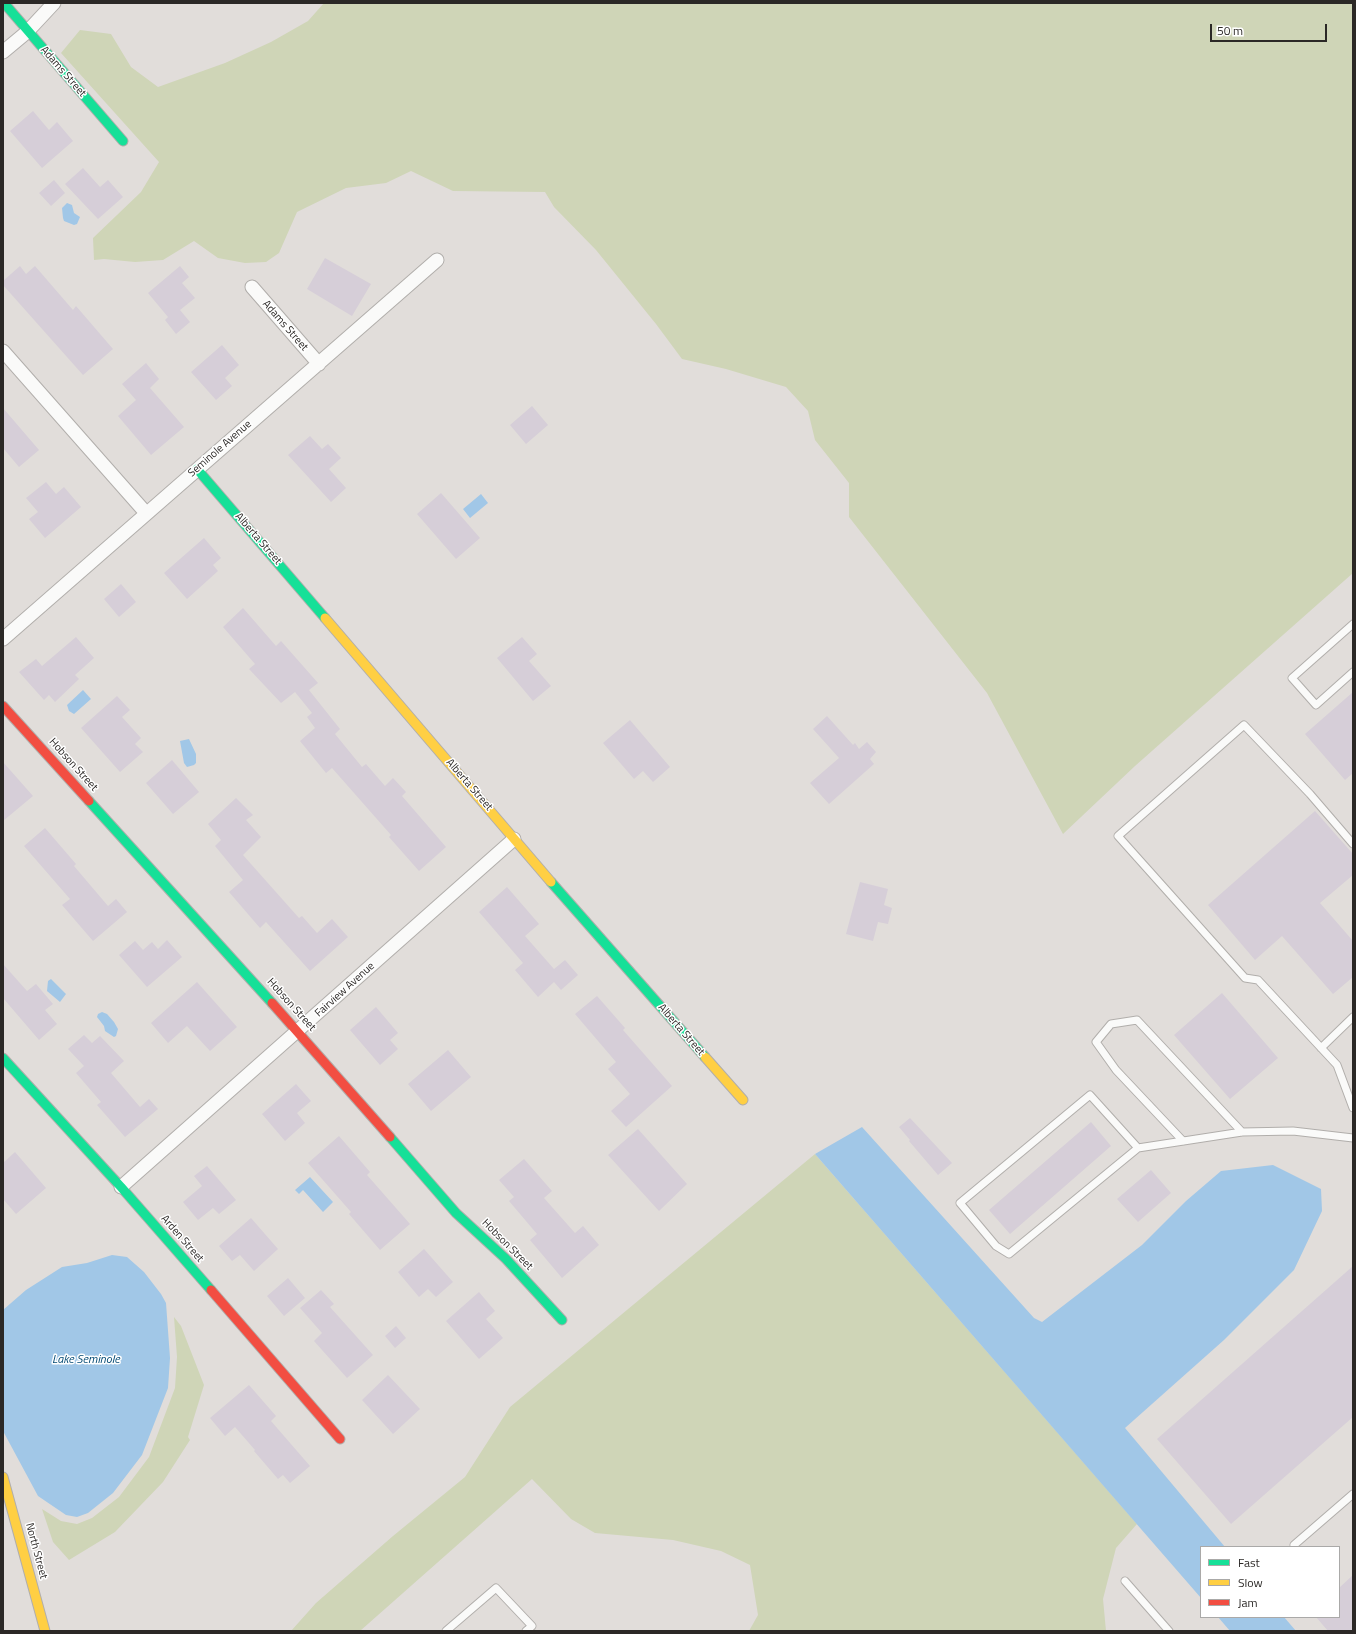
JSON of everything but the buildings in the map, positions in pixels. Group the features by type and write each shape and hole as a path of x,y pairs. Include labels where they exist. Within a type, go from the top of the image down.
{"street":[{"name":"Adams Street","path":"4,3 27,32 123,141"},
{"path":"3,52 27,32 54,3"},
{"name":"Seminole Avenue","path":"3,639 437,260"},
{"name":"Adams Street","path":"252,288 319,364"},
{"path":"3,351 146,513"},
{"name":"Alberta Street","path":"197,469 514,839 743,1100"},
{"name":"Hobson Street","path":"3,706 298,1031 456,1213 506,1259 562,1320"},
{"name":"Fairview Avenue","path":"121,1187 514,839"},
{"name":"Arden Street","path":"3,1058 121,1187 340,1439"},
{"name":"North Street","path":"3,1477 45,1631"}],"lane":[{"path":"1353,624 1292,678 1316,705 1353,672"},
{"path":"1353,844 1310,794 1244,725 1118,836 1246,978 1258,980 1337,1065 1353,1108"},
{"path":"1321,1048 1353,1017"},
{"path":"1183,1141 1116,1070 1096,1042 1111,1024 1137,1020 1242,1132"},
{"path":"1138,1148 1090,1095 960,1203 996,1246 1009,1254 1138,1148 1242,1132 1293,1131 1353,1138"},
{"path":"1294,1545 1353,1494"},
{"path":"1125,1581 1169,1631"},
{"path":"446,1631 496,1588 529,1628 538,1631"}],"green space":[{"path":"324,3 1353,3 1353,573 1135,766 1063,834 987,693 849,517 849,483 815,440 808,411 786,387 726,369 682,359 656,324 596,250 554,207 545,192 453,191 411,171 386,183 346,188 297,212 279,253 266,262 245,263 218,258 194,241 163,260 135,262 104,259 94,260 93,238 141,192 159,162 61,53 80,30 111,34 131,67 158,87 225,63 271,42 308,21"},
{"path":"815,1154 1137,1524 1116,1548 1103,1599 1106,1631 749,1631 758,1615 750,1565 721,1551 673,1540 595,1533 571,1519 532,1479 360,1631 291,1631 316,1603 393,1536 465,1477 510,1407"},
{"path":"174,1317 181,1326 204,1385 188,1437 190,1440 163,1482 115,1532 69,1560 53,1542 42,1509 61,1521 77,1524 92,1518 119,1497 149,1457 175,1388 177,1357"}],"water":[{"path":"67,203 72,205 74,213 80,217 77,224 74,225 64,221 62,208"},
{"path":"481,494 488,503 470,518 463,509"},
{"path":"83,690 91,699 74,714 69,711 67,705"},
{"path":"189,739 196,754 196,763 187,767 184,763 180,741"},
{"path":"51,979 66,994 60,1002 47,991 48,981"},
{"path":"102,1012 107,1014 114,1022 118,1029 116,1036 114,1037 105,1031 104,1026 97,1017 98,1014"},
{"path":"862,1127 1034,1318 1042,1322 1142,1245 1186,1201 1221,1171 1273,1165 1321,1189 1322,1211 1294,1270 1224,1340 1125,1428 1224,1546 1200,1546 1200,1597 815,1154"},
{"path":"310,1177 333,1202 323,1212 303,1190 299,1194 295,1190"},
{"name":"Lake Seminole","path":"112,1255 127,1257 144,1272 166,1303 170,1358 168,1388 142,1455 113,1493 88,1513 77,1517 66,1515 38,1496 3,1431 3,1310 26,1290 62,1267 87,1263"},
{"path":"1219,1618 1285,1618 1296,1631 1230,1631"}],"traffic: fast":[{"path":"4,3 123,141"},
{"path":"197,469 325,618"},
{"path":"89,801 272,1003"},
{"path":"551,882 705,1057"},
{"path":"3,1058 121,1187 211,1290"},
{"path":"390,1137 456,1213 506,1259 562,1320"}],"traffic: slow":[{"path":"325,618 551,882"},
{"path":"705,1057 743,1100"},
{"path":"3,1477 45,1631"}],"traffic: jam":[{"path":"3,706 89,801"},
{"path":"272,1003 390,1137"},
{"path":"211,1290 340,1439"}]}
